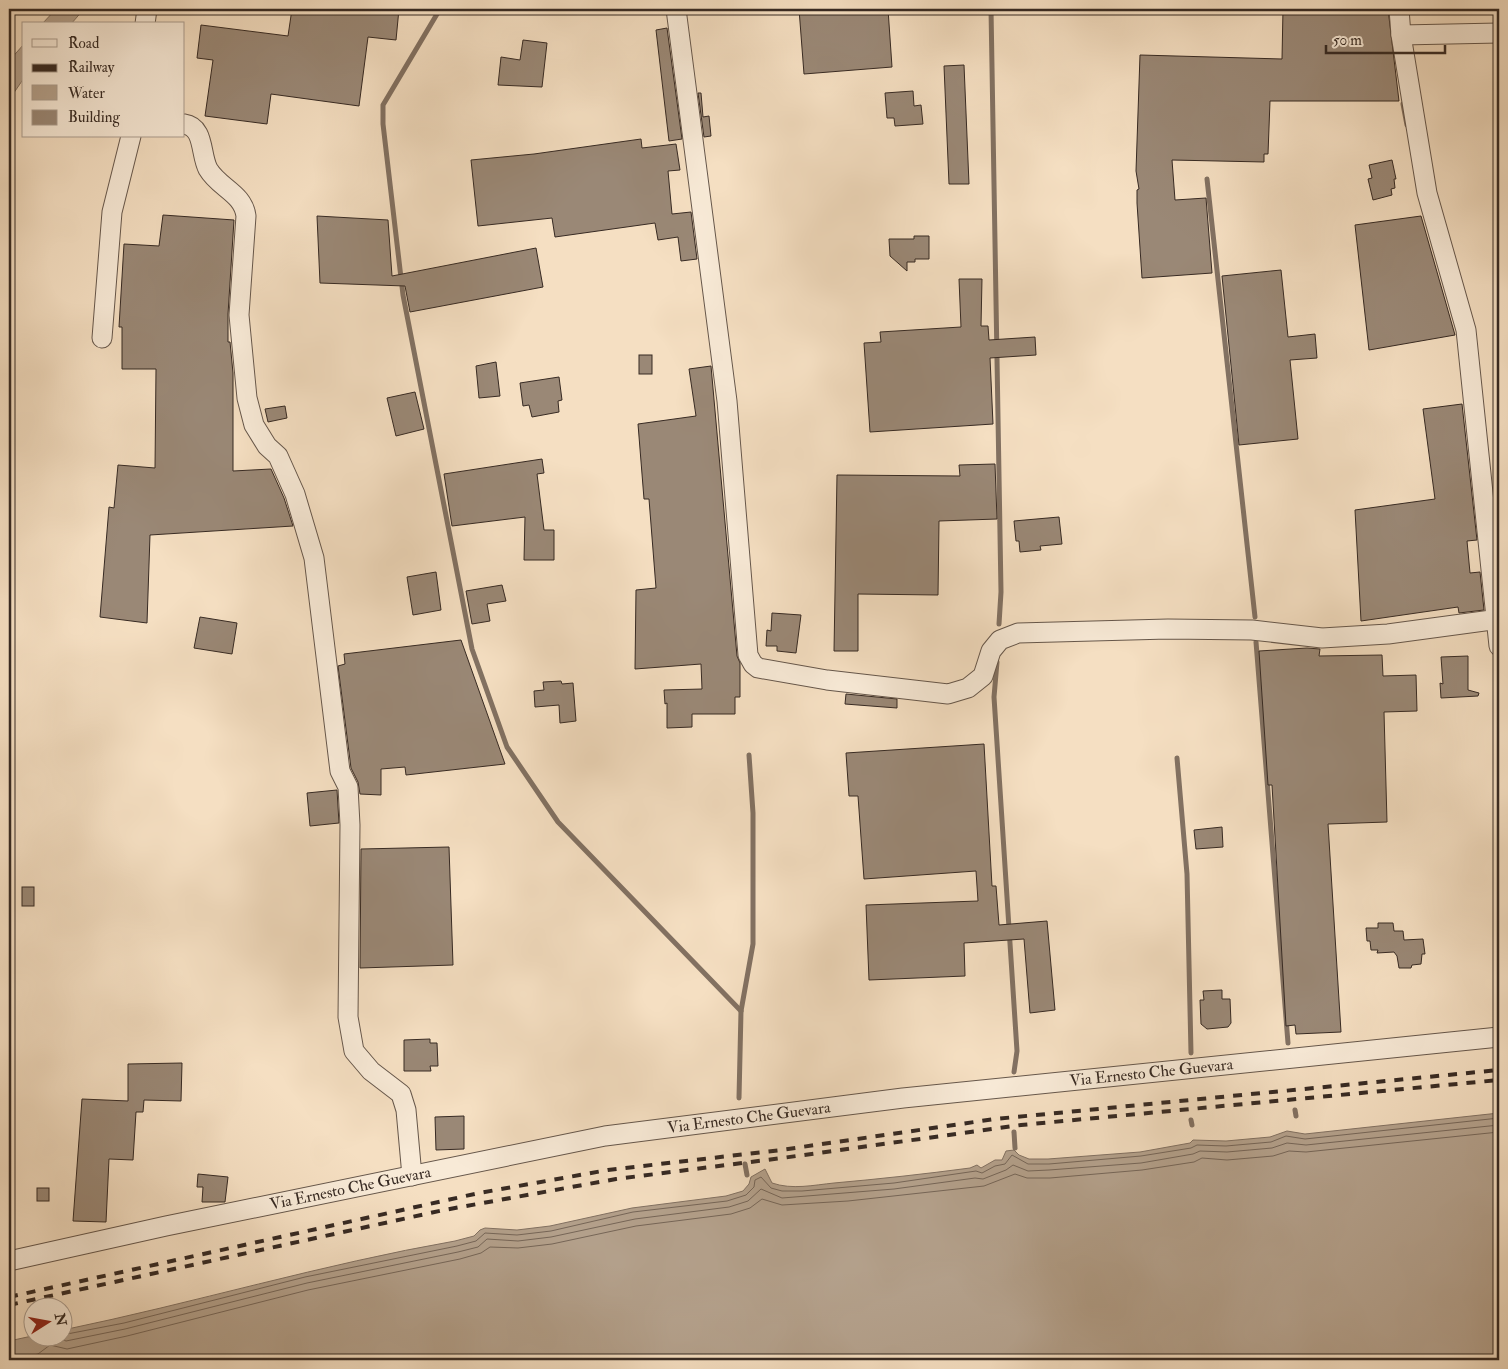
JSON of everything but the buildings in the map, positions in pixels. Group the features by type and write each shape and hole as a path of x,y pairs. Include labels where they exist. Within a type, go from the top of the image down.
{"street":[{"path":"145,22 148,9"},
{"path":"676,9 727,401 748,655 753,664 758,668 827,680 948,694 968,688 982,676 991,651 1000,640 1018,633 1168,629 1252,630 1322,638 1388,634 1498,619"},
{"path":"1399,9 1401,34 1427,193 1466,330 1498,619 1499,646"},
{"path":"1401,34 1499,33"},
{"path":"185,124 189,125 199,134 205,164 213,178 237,196 245,206 246,216 239,315 246,398 254,425 267,446 278,456 295,494 314,558 340,771 348,787 350,825 348,1017 354,1051 371,1070 401,1094 406,1110 412,1176"},
{"path":"102,338 112,212 130,138"},
{"name":"Via Ernesto Che Guevara","path":"9,1261 166,1226 605,1136 853,1104 1204,1066 1499,1037"}],"water":[{"path":"56,9 84,9 73,22 44,22"},
{"path":"22,46 22,81 9,100 9,61"},
{"path":"1499,1113 1499,1360 9,1360 9,1341 22,1338 22,1346 72,1346 72,1328 356,1261 455,1241 474,1236 485,1228 517,1230 550,1226 632,1208 726,1196 743,1191 749,1184 751,1177 765,1169 772,1183 787,1186 803,1186 970,1168 977,1165 981,1168 995,1160 1002,1160 1006,1151 1014,1150 1019,1155 1029,1159 1048,1159 1140,1152 1190,1143 1193,1140 1226,1141 1270,1137 1287,1131 1305,1134"}],"waterway":[{"path":"440,9 383,105 383,124 403,295 472,649 507,747 558,822 741,1011"},
{"path":"991,9 1001,592 999,624"},
{"path":"1403,104 1407,125"},
{"path":"1207,179 1255,617"},
{"path":"1256,642 1288,1043"},
{"path":"997,662 994,697 1017,1051 1014,1072"},
{"path":"739,1098 741,1011 753,944 753,813 749,755"},
{"path":"1177,758 1187,874 1191,1053"},
{"path":"1295,1110 1296,1116"},
{"path":"1191,1120 1192,1125"},
{"path":"1014,1132 1015,1148"},
{"path":"745,1164 747,1175"}],"railway":[{"path":"9,1297 479,1193 608,1170 781,1150 995,1119 1499,1070"},
{"path":"9,1305 444,1210 616,1179 1021,1125 1499,1080"}]}
